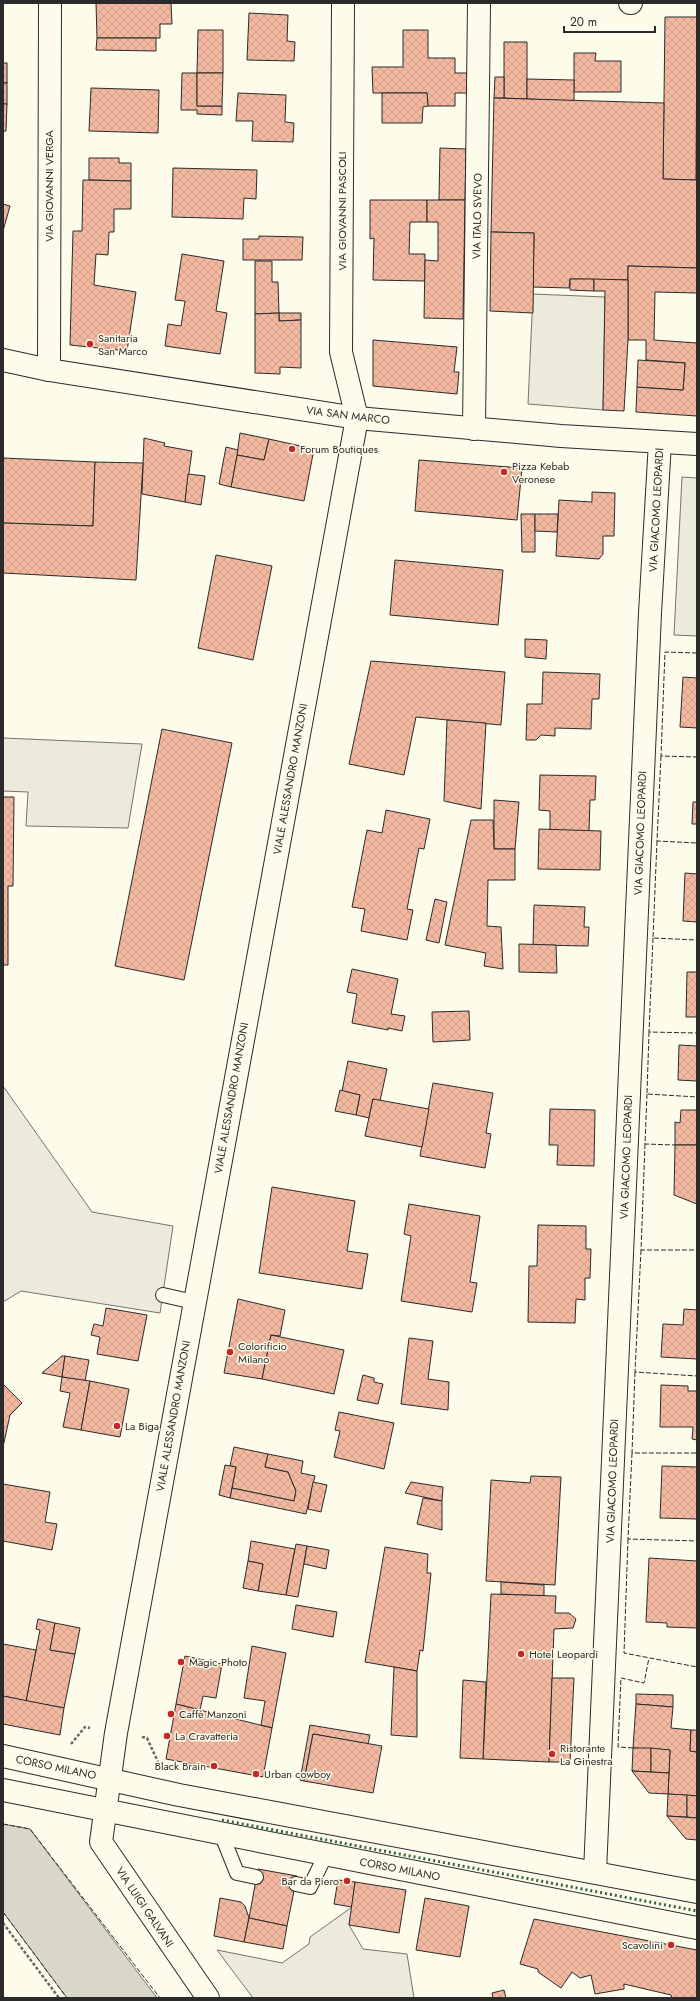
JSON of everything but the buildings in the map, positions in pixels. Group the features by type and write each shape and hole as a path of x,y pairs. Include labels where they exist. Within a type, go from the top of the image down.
{"street":[{"name":"VIA GIOVANNI VERGA","path":"49,370 50,3"},
{"name":"VIA GIOVANNI PASCOLI","path":"343,3 341,352 357,418"},
{"name":"VIA ITALO SVEVO","path":"474,429 479,3"},
{"name":"VIA SAN MARCO","path":"3,360 49,370 357,418 474,429 697,444"},
{"name":"VIALE ALESSANDRO MANZONI","path":"109,1778 194,1302 357,418"},
{"name":"VIA GIACOMO LEOPARDI","path":"595,1872 650,613 660,442"},
{"name":"CORSO MILANO","path":"3,1756 109,1778 179,1795 697,1892"},
{"name":"CORSO MILANO","path":"104,1810 109,1778"},
{"name":"CORSO MILANO","path":"6,1790 697,1928"},
{"name":"VIA LUIGI GALVANI","path":"104,1810 101,1842 208,1998"}],"lane":[{"path":"163,1295 194,1302"},
{"path":"221,1833 237,1873 256,1877"},
{"path":"296,1884 310,1887 326,1854"}],"path":[{"path":"70,1745 85,1727"},
{"path":"3,1923 59,1998"}],"shaded area":[{"path":"533,294 605,297 603,410 528,404"},
{"path":"682,477 697,478 697,636 674,635"},
{"path":"3,738 142,744 128,828 26,826 28,792 3,791"},
{"path":"3,1086 92,1212 173,1226 160,1313 21,1291 3,1302"},
{"path":"3,1824 30,1829 157,1998 67,1998 3,1912"},
{"path":"352,1907 349,1925 363,1949 407,1954 414,1998 253,1998 217,1950 282,1963 309,1944 310,1937"}],"hedge":[{"path":"222,1820 697,1911"}],"fence":[{"path":"697,653 665,652 661,756 697,757"},
{"path":"661,756 657,841 697,843"},
{"path":"657,841 653,938 697,940"},
{"path":"653,938 649,1032 697,1033"},
{"path":"649,1032 647,1094 697,1097"},
{"path":"647,1094 645,1144 675,1145"},
{"path":"645,1144 641,1250 697,1250"},
{"path":"641,1250 635,1372 697,1376"},
{"path":"635,1372 632,1453 697,1453"},
{"path":"632,1453 628,1539 697,1541"},
{"path":"628,1539 624,1653 697,1667"},
{"path":"633,1748 618,1747 621,1678 644,1683 649,1658"},
{"path":"3,1824 30,1829 160,1998"},
{"path":"3,1912 67,1998"}],"place":[{"name":"Sanitaria San Marco","path":"90,344"},
{"name":"Forum Boutiques","path":"292,449"},
{"name":"Pizza Kebab Veronese","path":"504,472"},
{"name":"Colorificio Milano","path":"230,1352"},
{"name":"La Biga","path":"117,1426"},
{"name":"Hotel Leopardi","path":"521,1654"},
{"name":"Magic Photo","path":"181,1662"},
{"name":"Caffè Manzoni","path":"171,1714"},
{"name":"La Cravatteria","path":"167,1736"},
{"name":"Ristorante La Ginestra","path":"552,1754"},
{"name":"Black Brain","path":"214,1766"},
{"name":"Urban cowboy","path":"256,1774"},
{"name":"Bar da Piero","path":"347,1881"},
{"name":"Scavolini","path":"671,1945"}]}
